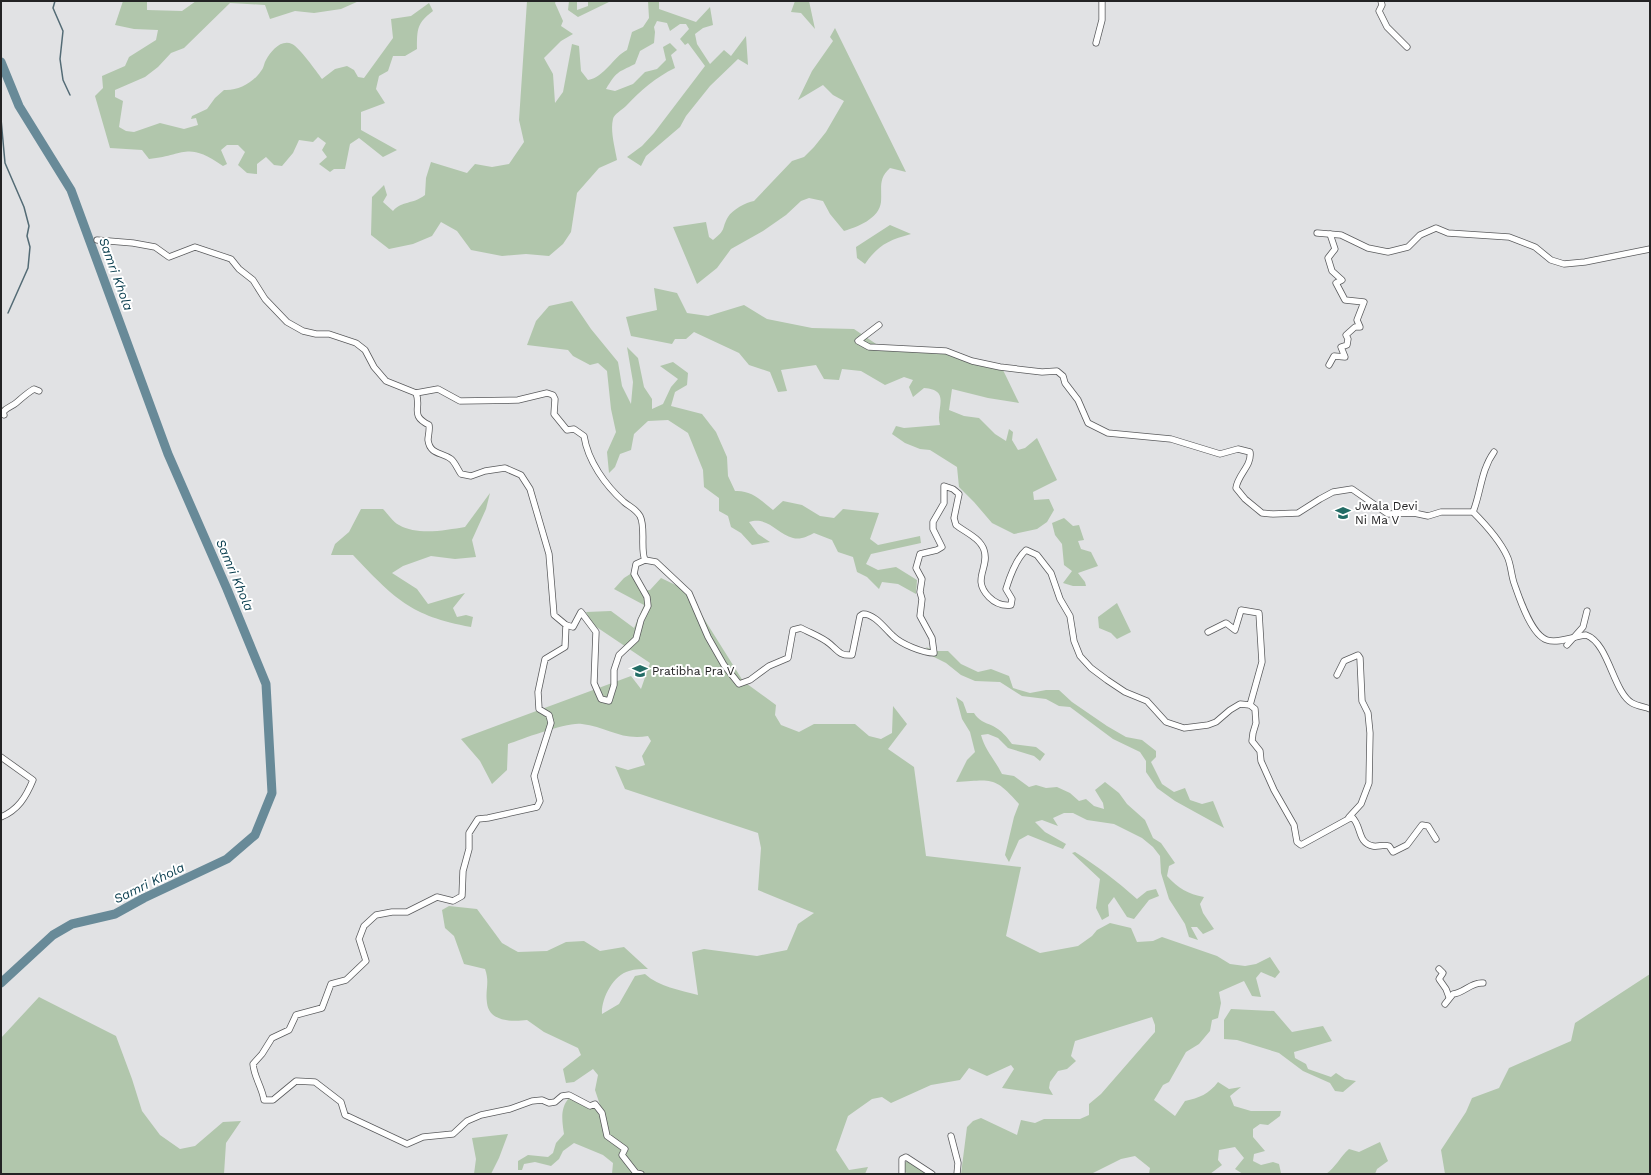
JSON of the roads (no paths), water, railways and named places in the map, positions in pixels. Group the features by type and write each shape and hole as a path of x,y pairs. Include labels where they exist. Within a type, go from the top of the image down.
{"street":[{"path":"1096,43 1102,20 1102,1"},
{"path":"1381,1 1382,5 1379,11 1387,27 1407,47"},
{"path":"1317,233 1341,235 1368,248 1388,252 1408,247 1420,235 1436,228 1448,233 1509,237 1535,247 1551,260 1564,264 1585,262 1650,249"},
{"path":"1329,365 1334,356 1345,357 1341,347 1347,345 1348,339 1346,335 1355,327 1360,327 1357,320 1364,302 1345,300 1336,283 1342,280 1332,271 1328,258 1335,249 1330,234"},
{"path":"97,240 155,246 169,257 194,247 231,259 239,269 253,280 265,299 287,322 304,331 316,334 329,334 356,343 366,350 374,367 386,381 416,393 438,389 460,401 518,400 547,393 553,395 555,399 554,414 567,430 574,429 584,436 586,449 598,472 609,488 625,503 637,511 641,518 644,541 642,554 646,560"},
{"path":"879,325 858,341 869,347 946,351 972,361 1000,367 1042,372 1057,371 1063,376 1078,400 1088,423 1108,433 1171,438 1220,454 1238,448 1250,452 1251,458 1237,480 1236,488 1245,499 1262,513 1298,513 1333,492 1352,489 1388,514 1414,513 1428,516 1441,512 1473,512"},
{"path":"2,412 7,407 15,404 26,393 34,389 39,391"},
{"path":"416,393 418,399 416,413 419,418 429,425 430,433 428,439 435,453 451,459 461,474 471,476 485,471 505,468 521,475 530,489 549,554 554,615 566,625 573,627 580,612 596,632 594,683 601,699 609,700 614,685 614,670 619,655 636,639 641,620 648,606 647,597 634,574 636,564 646,560 656,562 689,593 708,637 724,665 739,684 750,680 769,666 788,658 794,630 801,628 830,644 835,651 843,656 852,655 860,616 863,614 870,616 889,630 893,636 903,642 924,653 934,653 932,638 920,616 922,599 920,592 922,579 916,568 920,554 937,550 942,547 933,529 933,522 944,503 944,486 953,489 959,494 954,518 956,525 976,539 984,548 986,556 980,581 982,590 993,601 1004,606 1011,605 1012,599 1006,589 1008,581 1021,555 1026,550 1031,551 1037,555 1051,573 1060,599 1070,616 1074,640 1080,656 1091,668 1107,680 1125,692 1147,701 1166,722 1184,728 1208,725 1216,722 1240,704 1250,704 1255,709 1256,723 1252,733 1252,741 1260,751 1260,761 1274,790 1294,825 1297,842 1301,845 1349,817 1361,804 1369,783 1370,733 1368,713 1362,701 1360,658 1358,655 1344,661 1337,675"},
{"path":"1473,512 1478,502 1483,472 1494,452"},
{"path":"1473,512 1508,556 1514,582 1524,611 1538,634 1547,640 1560,640 1586,635 1593,638 1609,663 1626,697 1632,703 1650,709"},
{"path":"1208,632 1226,623 1236,630 1241,610 1259,613 1262,662 1250,704"},
{"path":"1567,645 1583,628 1587,611"},
{"path":"566,625 565,647 545,658 538,692 540,708 549,715 551,723 534,776 540,801 537,807 478,819 469,833 469,849 463,871 462,896 453,901 437,897 407,912 383,913 376,916 364,926 359,939 366,961 346,980 331,984 322,1008 296,1015 289,1030 272,1038 262,1054 253,1064 254,1074 262,1089 264,1100 273,1100 296,1081 315,1082 341,1102 345,1115 407,1144 423,1137 453,1134 467,1121 481,1115 510,1109 532,1101 542,1100 549,1103 555,1102 562,1096 569,1096 590,1106 595,1104 602,1113 607,1136 625,1149 622,1156 636,1173 641,1174"},
{"path":"1,757 33,780 20,804 11,813 1,817"},
{"path":"1349,817 1353,818 1358,826 1360,835 1366,843 1375,846 1383,844 1389,846 1394,852 1407,846 1422,825 1428,826 1436,839"},
{"path":"1439,969 1443,973 1439,980 1446,989 1449,998"},
{"path":"1444,1004 1453,994 1458,994 1479,982 1483,983"},
{"path":"951,1136 958,1163 957,1174"},
{"path":"902,1174 902,1159 906,1157 932,1174"}],"waterway":[{"path":"55,1 53,8 63,31 60,59 63,80 70,95"},
{"name":"Samri Khola","path":"1,62 19,106 71,190 168,454 227,589 266,684 272,793 255,835 227,859 144,898 115,914 72,924 53,935 1,983"},
{"path":"1,119 5,163 24,207 29,226 27,236 30,247 28,268 8,313"}],"place":[{"name":"Jwala Devi Ni Ma V","path":"1343,513"},
{"name":"Pratibha Pra V","path":"640,671"}]}
